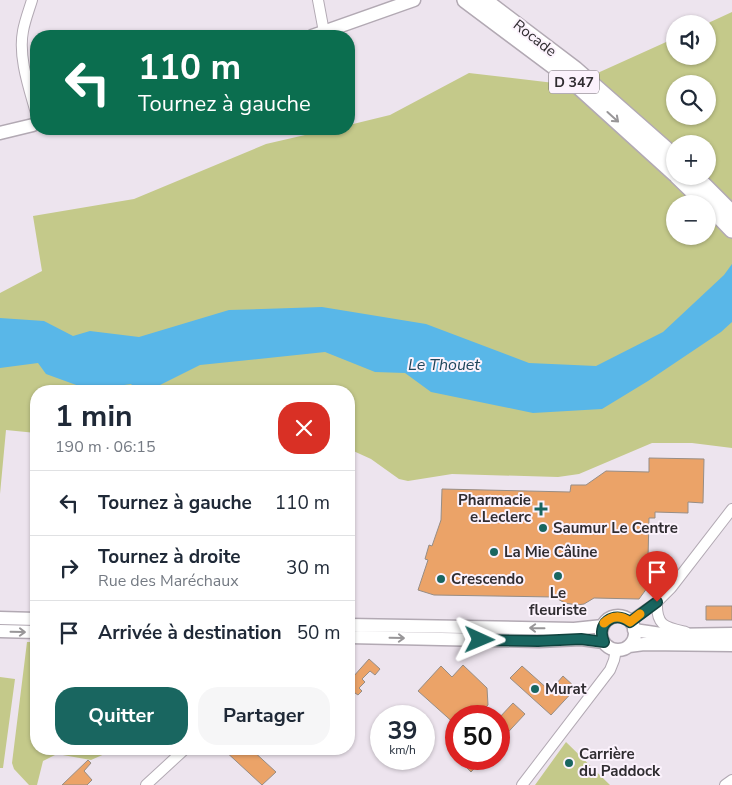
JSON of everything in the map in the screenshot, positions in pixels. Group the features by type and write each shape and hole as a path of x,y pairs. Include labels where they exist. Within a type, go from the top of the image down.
{"highway":[{"name":"D 347","path":"465,0 568,77 666,162"},
{"name":"Rocade","path":"484,0 575,69 666,149"},
{"name":"D 347","path":"690,185 698,195"},
{"name":"D 347","path":"694,185 732,212"},
{"name":"D 347","path":"716,214 732,230"}],"main road":[{"path":"330,30 414,0"},
{"path":"0,133 30,123"},
{"path":"732,634 654,634 632,626 620,617 615,617 610,618 603,626 601,637 609,648 616,650 644,644 732,645"},
{"path":"0,618 30,619"},
{"path":"355,625 574,629 603,626"},
{"path":"629,646 634,639 632,626"},
{"path":"0,631 30,632"},
{"path":"355,637 538,641 581,639 604,642"}],"street":[{"path":"30,90 22,44 23,31 32,0"},
{"path":"318,0 324,30"},
{"path":"632,626 671,588 732,507 732,500"},
{"path":"657,602 657,615 662,624 669,628 700,635"},
{"path":"522,785 610,670 616,650"},
{"path":"146,785 178,755"},
{"path":"725,785 732,780"}],"green space":[{"path":"732,12 732,448 692,443 652,443 579,474 558,477 452,474 408,481 399,479 371,459 355,452 355,385 30,385 30,432 6,430 0,494 0,293 42,271 33,216 134,199 266,144 305,135 355,135 355,124 390,115 469,73 571,85 666,42 666,65 716,65 716,19"},
{"path":"27,642 30,642 30,755 55,755 43,761 37,785 29,785 14,769 12,763"},
{"path":"0,677 15,679 3,768 0,768"},
{"name":"Carrière du Paddock","path":"566,742 610,785 535,785"},
{"path":"63,755 102,755 91,760"}],"water":[{"name":"Le Thouet","path":"732,264 732,322 721,332 648,381 602,409 533,413 431,392 405,373 375,372 325,352 200,365 160,385 76,385 46,374 38,363 0,368 0,318 44,321 73,336 90,331 139,337 229,310 322,307 426,324 529,363 596,366 663,332 724,275"}],"building":[{"name":"Saumur Le Centre","path":"649,458 704,459 703,503 688,502 688,513 655,512 655,518 649,518 648,558 669,558 639,599 594,598 584,604 577,605 565,603 554,597 434,595 418,590 428,560 425,559 429,545 432,546 441,520 442,489 570,492 571,485 586,485 606,471 649,472"},
{"path":"706,606 732,606 732,620 706,620"},
{"path":"369,659 380,669 375,675 370,671 362,679 365,682 359,688 362,691 358,695 355,693 355,675"},
{"path":"463,665 487,688 488,705 445,705 445,715 418,691 441,666 452,677"},
{"name":"Murat","path":"522,666 550,691 563,676 576,688 551,715 510,678"},
{"path":"513,703 525,714 510,730 510,706"},
{"path":"230,755 258,755 276,772 262,785"},
{"path":"88,760 91,763 84,771 92,780 87,785 62,785"}],"slow traffic":[{"path":"604,623 610,618 615,617 625,618 630,622 640,614"}],"place":[{"name":"Pharmacie e.Leclerc","path":"541,509"},
{"name":"Saumur Le Centre","path":"543,528"},
{"name":"La Mie Câline","path":"494,552"},
{"name":"Le fleuriste","path":"558,576"},
{"name":"Crescendo","path":"441,579"},
{"name":"Murat","path":"535,689"},
{"name":"Carrière du Paddock","path":"569,763"}],"route":[{"path":"480,640 538,641 581,639 604,642 601,637 601,631 610,618 620,617 630,622 657,602"}]}
